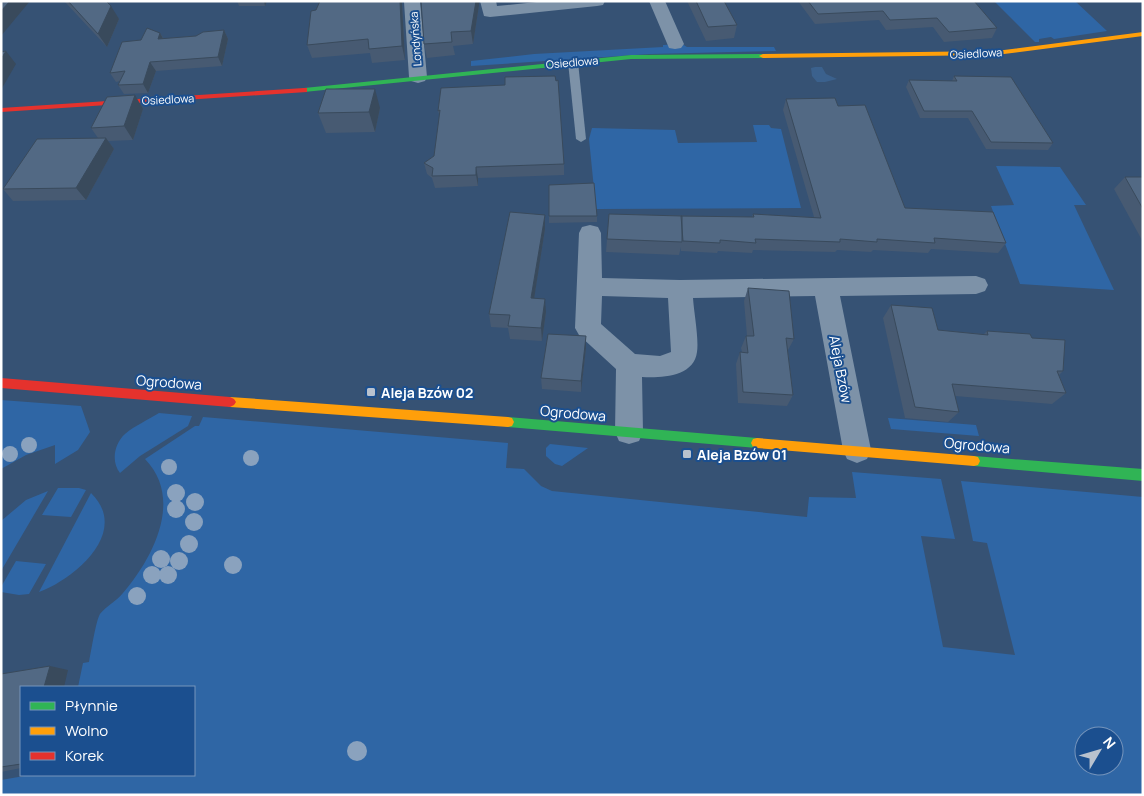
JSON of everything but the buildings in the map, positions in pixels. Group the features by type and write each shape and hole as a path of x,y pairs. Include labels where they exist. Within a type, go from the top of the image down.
{"street":[{"path":"489,6 597,1"},
{"path":"657,1 675,44"},
{"name":"Londyńska","path":"412,2 418,77"},
{"name":"Osiedlowa","path":"1,110 285,92 573,62 680,56 866,56 996,53 1143,34"},
{"path":"590,233 588,328 629,365 668,366 677,363 682,358 684,353 680,290"},
{"path":"590,287 680,290 976,285"},
{"name":"Aleja Bzów","path":"826,287 857,450"},
{"path":"628,432 629,365"},
{"name":"Ogrodowa","path":"1,383 857,450 1143,475"}],"lane":[{"path":"573,62 581,139"}],"shaded area":[{"path":"994,1 1075,1 1107,31 1054,39 1051,37 1039,39 1039,42 1035,42"},
{"path":"682,44 687,47 774,47 776,51 650,54 471,66 471,61 534,54 663,47 663,45"},
{"path":"822,67 826,74 837,79 817,82 812,76 811,68"},
{"path":"753,125 769,125 771,128 781,129 801,208 596,209 589,139 592,128 675,130 678,143 757,142"},
{"path":"996,166 1060,167 1086,205 1074,205 1114,290 1020,284 991,206 1014,205"},
{"path":"1,400 81,406 90,432 78,450 55,464 55,445 26,455 1,469"},
{"path":"159,413 192,416 188,426 140,456 120,473 115,464 115,453 121,438 133,428"},
{"path":"203,417 508,443 506,468 524,469 541,486 552,491 807,517 809,497 856,498 852,472 941,479 955,539 921,536 943,647 1015,655 987,543 973,541 961,481 1143,497 1143,795 1,795 1,780 24,776 195,776 195,686 78,686 83,663 89,662 98,617 105,608 121,596 134,579 145,563 160,528 163,510 162,492 156,475 145,459 195,426 199,426"},
{"path":"888,418 976,425 979,436 891,429"},
{"path":"550,444 588,448 562,466 555,464 546,456 546,448"},
{"path":"58,488 86,490 71,517 42,515"},
{"path":"48,491 1,571 1,521 26,500"},
{"path":"91,493 102,508 105,523 101,538 93,552 68,577 39,592"},
{"path":"16,561 46,564 29,594 19,595 1,592 1,587"}],"traffic: fast":[{"path":"304,90 631,57 763,56"},
{"path":"508,422 757,443"},
{"path":"974,461 1143,475"}],"traffic: slow":[{"path":"763,56 996,53 1143,34"},
{"path":"230,402 508,422"},
{"path":"757,443 974,461"}],"traffic: jam":[{"path":"1,110 304,90"},
{"path":"1,383 230,402"}],"place":[{"name":"Aleja Bzów 02","path":"371,392"},
{"name":"Aleja Bzów 01","path":"687,454"}]}
